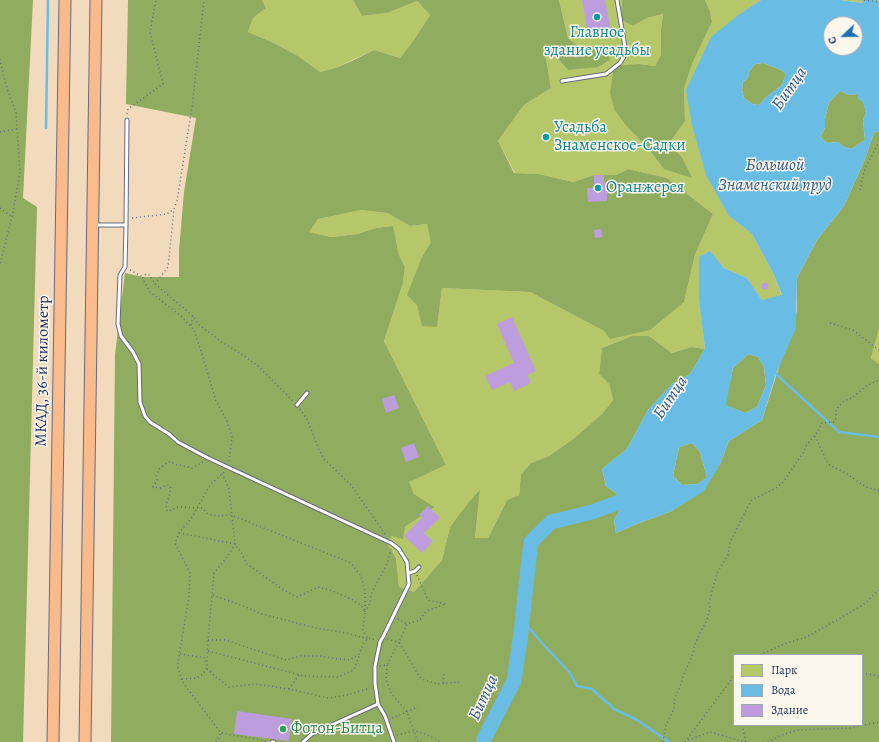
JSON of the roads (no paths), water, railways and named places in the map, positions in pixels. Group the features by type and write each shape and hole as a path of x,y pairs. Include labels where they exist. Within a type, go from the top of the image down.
{"highway":[{"name":"МКАД, 36-й километр","path":"54,742 65,0"},
{"path":"85,742 96,0"}],"lane":[{"path":"562,81 606,74 620,63 626,53 617,0"},
{"path":"126,120 125,267 120,275 118,324 121,336 133,352 139,364 140,402 142,410 150,422 169,434 178,442 227,468 392,543 400,549 407,562 409,584 384,638 380,642 375,666 378,704 394,742"},
{"path":"92,225 126,225"},
{"path":"297,405 307,393"},
{"path":"409,573 415,571 419,567"},
{"path":"302,742 312,734 378,704"}],"water":[{"name":"Большой Знаменский пруд","path":"761,0 840,0 871,4 879,7 879,131 874,133 865,159 844,206 817,240 797,278 796,328 776,374 762,420 729,441 720,464 704,491 672,511 616,533 614,520 625,500 606,486 602,469 627,449 648,410 673,383 690,374 705,349 699,301 699,257 710,251 724,268 747,278 762,300 782,295 773,273 752,234 729,216 706,175 692,125 686,90 711,37 741,13","holes":["763,63 781,70 786,74 782,85 765,98 759,105 752,104 744,98 742,90 743,82 748,78 749,72 755,64","840,91 849,95 858,94 858,99 863,102 866,113 863,120 865,140 851,149 844,147 838,142 827,143 820,137 825,128 825,119 829,102","748,354 758,357 764,367 766,385 757,407 745,413 726,405 733,368","692,443 700,452 707,477 698,484 682,485 673,476 679,447"]}],"waterway":[{"path":"46,128 48,0"},
{"name":"Битца","path":"863,16 871,4 870,0"},
{"path":"776,374 839,432 879,437"},
{"name":"Битца","path":"484,742 484,739 514,681 531,542 551,522 592,512 625,500 635,484"},
{"path":"522,620 570,673 577,686 592,689 614,709 637,720 669,742"}],"place":[{"name":"Главное здание усадьбы","path":"597,17"},
{"name":"Усадьба Знаменское-Садки","path":"546,137"},
{"name":"Оранжерея","path":"598,188"},
{"name":"Фотон-Битца","path":"283,729"}]}
